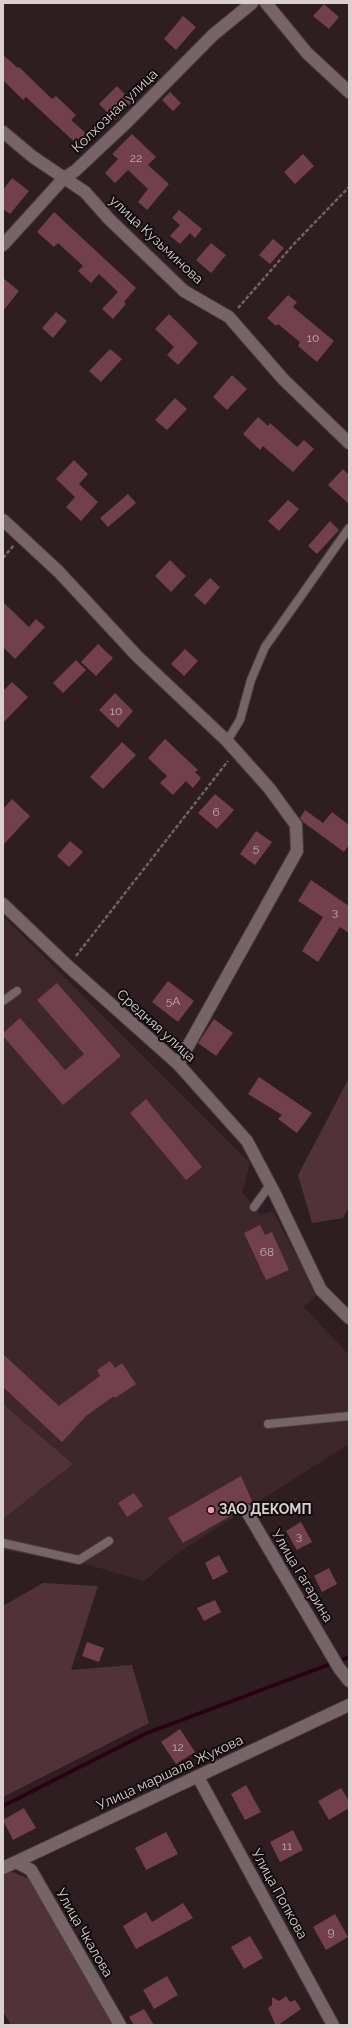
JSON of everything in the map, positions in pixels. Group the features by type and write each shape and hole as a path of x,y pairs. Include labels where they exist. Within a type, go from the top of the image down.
{"street":[{"name":"Колхозная улица","path":"3,245 64,178 75,172 124,125 213,34 252,3"},
{"path":"266,3 307,53 349,92"},
{"name":"улица Кузьминова","path":"3,132 33,157 85,192 110,219 184,291 229,317 283,379 349,443"},
{"path":"3,520 59,572 137,656 227,741 269,788 296,825 297,851 178,1064"},
{"name":"Средняя улица","path":"3,904 68,966 178,1064 247,1142 321,1290 349,1318"},
{"name":"Улица Гагарина","path":"246,1510 336,1663 349,1681"},
{"name":"Улица маршала Жукова","path":"3,1868 349,1705"},
{"name":"Улица Попкова","path":"198,1777 333,2025"},
{"name":"Улица Чкалова","path":"16,1862 31,1870 120,2025"}],"lane":[{"path":"227,741 240,720 251,680 266,647 349,528"},
{"path":"3,1001 17,991"},
{"path":"254,1207 270,1186"},
{"path":"268,1424 349,1416"},
{"path":"3,1543 79,1560 109,1541"}],"path":[{"path":"229,317 349,187"},
{"path":"68,966 235,751"}],"shaded area":[{"path":"3,916 250,1163 242,1192 260,1215 273,1211 317,1295 304,1307 349,1355 349,1444 179,1552 144,1581 89,1565 3,1550 3,1519 73,1464 3,1404"},
{"path":"349,1078 349,1207 343,1218 312,1223 298,1175"},
{"path":"3,1404 73,1464 3,1519"},
{"path":"43,1583 98,1586 71,1670 132,1665 149,1723 3,1797 3,1606"},
{"path":"10,1871 32,1880 113,2025 11,2025 3,2011 3,1874"}],"building":[{"path":"324,4 339,17 329,29 313,16"},
{"path":"183,16 196,27 176,50 164,39"},
{"path":"3,55 18,68 19,67 52,99 56,96 76,115 71,120 90,137 80,147 26,97 23,100 3,80"},
{"path":"117,86 132,102 115,120 99,104"},
{"path":"170,92 181,103 173,111 162,100"},
{"path":"132,134 156,157 148,165 169,184 147,210 138,202 148,189 128,170 115,183 105,173 118,159 112,154"},
{"path":"303,154 314,166 295,184 284,172"},
{"path":"12,178 29,191 10,214 3,209 3,190"},
{"path":"179,210 202,229 195,238 190,233 180,244 170,236 180,225 172,218"},
{"path":"54,212 136,288 124,302 126,304 113,319 102,309 118,292 99,274 91,283 78,271 83,266 58,243 54,247 37,232"},
{"path":"273,239 284,248 270,264 259,255"},
{"path":"211,243 226,255 211,273 196,260"},
{"path":"3,278 19,291 3,311"},
{"path":"288,295 297,302 293,307 334,341 317,362 298,346 300,342 278,324 276,326 267,318"},
{"path":"56,312 67,321 53,338 42,328"},
{"path":"169,314 198,343 178,365 167,355 174,347 155,329"},
{"path":"110,349 122,359 101,382 89,371"},
{"path":"232,375 247,389 227,410 213,397"},
{"path":"175,398 187,409 167,430 155,420"},
{"path":"258,417 268,426 270,423 297,447 304,440 314,449 293,472 263,446 260,450 243,434"},
{"path":"74,460 88,474 79,484 98,502 81,521 66,507 75,497 56,479"},
{"path":"343,469 349,475 349,504 328,485"},
{"path":"128,494 136,503 108,527 100,518"},
{"path":"288,500 299,509 279,531 268,521"},
{"path":"330,521 339,530 317,554 308,546"},
{"path":"170,560 186,576 171,592 155,576"},
{"path":"210,578 220,587 205,605 194,595"},
{"path":"3,602 29,627 36,619 45,627 15,659 3,647"},
{"path":"98,644 113,658 96,676 81,662"},
{"path":"185,649 198,661 184,676 171,664"},
{"path":"76,660 86,670 63,693 53,683"},
{"path":"12,682 28,697 3,723 3,691"},
{"path":"115,693 133,711 118,728 99,710"},
{"path":"165,739 198,770 195,772 201,778 193,788 186,781 173,795 160,783 167,776 148,758"},
{"path":"122,742 136,755 103,789 90,777"},
{"path":"215,794 234,810 217,829 198,813"},
{"path":"12,799 30,816 3,845 3,809"},
{"path":"305,810 323,823 332,812 349,825 349,845 344,852 303,822 300,818"},
{"path":"256,831 272,842 255,865 240,854"},
{"path":"70,841 83,852 69,867 57,856"},
{"path":"311,880 349,906 349,933 340,927 318,962 302,951 323,917 298,901"},
{"path":"168,981 194,1001 178,1022 152,1002"},
{"path":"57,983 121,1056 63,1105 3,1036 3,1033 20,1018 65,1070 84,1054 37,1000"},
{"path":"214,1019 233,1033 216,1056 198,1043"},
{"path":"259,1077 312,1113 297,1133 278,1119 282,1115 248,1094"},
{"path":"146,1099 202,1167 186,1180 130,1113"},
{"path":"260,1225 265,1235 272,1232 289,1270 266,1280 244,1233"},
{"path":"3,1354 59,1406 100,1376 97,1370 110,1361 115,1368 122,1363 136,1384 115,1398 114,1396 86,1416 62,1442 3,1387"},
{"name":"ЗАО ДЕКОМП","path":"241,1476 253,1503 243,1503 239,1507 239,1511 183,1543 168,1518"},
{"path":"134,1493 143,1506 127,1517 118,1503"},
{"path":"301,1522 312,1542 297,1550 286,1531"},
{"path":"219,1555 228,1572 213,1580 205,1563"},
{"path":"329,1568 337,1584 322,1592 314,1576"},
{"path":"215,1600 221,1612 204,1621 197,1608"},
{"path":"87,1642 104,1648 99,1662 82,1656"},
{"path":"180,1729 195,1752 176,1764 161,1742"},
{"path":"246,1785 261,1812 245,1820 231,1794"},
{"path":"341,1788 349,1801 349,1808 329,1820 318,1801"},
{"path":"24,1808 36,1828 13,1840 3,1820"},
{"path":"293,1830 303,1850 280,1862 270,1842"},
{"path":"166,1832 178,1854 146,1870 135,1848"},
{"path":"183,1903 193,1918 136,1949 123,1926 146,1912 152,1922"},
{"path":"335,1914 348,1937 326,1950 313,1927"},
{"path":"250,1936 263,1958 244,1969 231,1947"},
{"path":"167,1976 178,1995 154,2009 143,1990"},
{"path":"286,1996 290,2002 295,2000 301,2009 278,2025 275,2024 268,2008 272,2005 272,1997 279,2001"},
{"path":"144,2009 154,2025 134,2025 129,2017"}],"waterway":[{"path":"3,1806 147,1733 349,1657"}],"place":[{"name":"ЗАО ДЕКОМП","path":"211,1510"}]}
